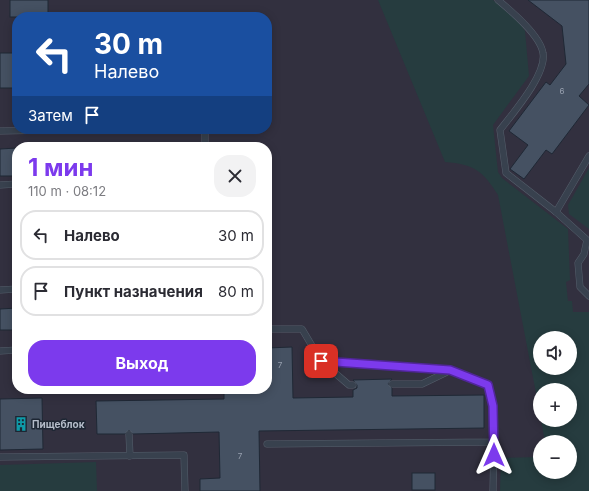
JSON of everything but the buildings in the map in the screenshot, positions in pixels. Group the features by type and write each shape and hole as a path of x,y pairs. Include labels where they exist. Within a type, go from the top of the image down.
{"lane":[{"path":"498,0 530,30 543,53 542,68 500,130 506,173 556,212 588,240 586,254 578,263 580,287 589,296"},
{"path":"0,131 12,131"},
{"path":"556,212 589,156"},
{"path":"0,185 12,184"},
{"path":"0,290 12,289"},
{"path":"272,328 302,329 321,361 350,385 353,385"},
{"path":"0,351 12,350"},
{"path":"321,361 450,370 488,385 493,406 493,491"},
{"path":"392,384 422,384 450,370"},
{"path":"130,434 130,456"},
{"path":"267,444 494,442"},
{"path":"0,457 184,455 185,491"}],"shaded area":[{"path":"0,0 589,0 589,491 0,491"}],"green space":[{"path":"378,0 493,0 519,22 525,31 529,76 493,125 498,172 502,178 568,229 570,280 566,282 568,301 572,301 573,312 589,312 589,491 500,491 501,458 533,457 533,479 577,479 577,435 544,435 542,427 577,427 577,383 534,383 498,195 493,187 477,170 455,163 445,162"},
{"path":"589,168 589,229 569,214 568,205"},
{"path":"96,462 97,491 0,491 0,465"}],"place":[{"name":"Пищеблок","path":"21,424"}],"route":[{"path":"321,361 450,370 488,385 493,406 494,455"}]}
